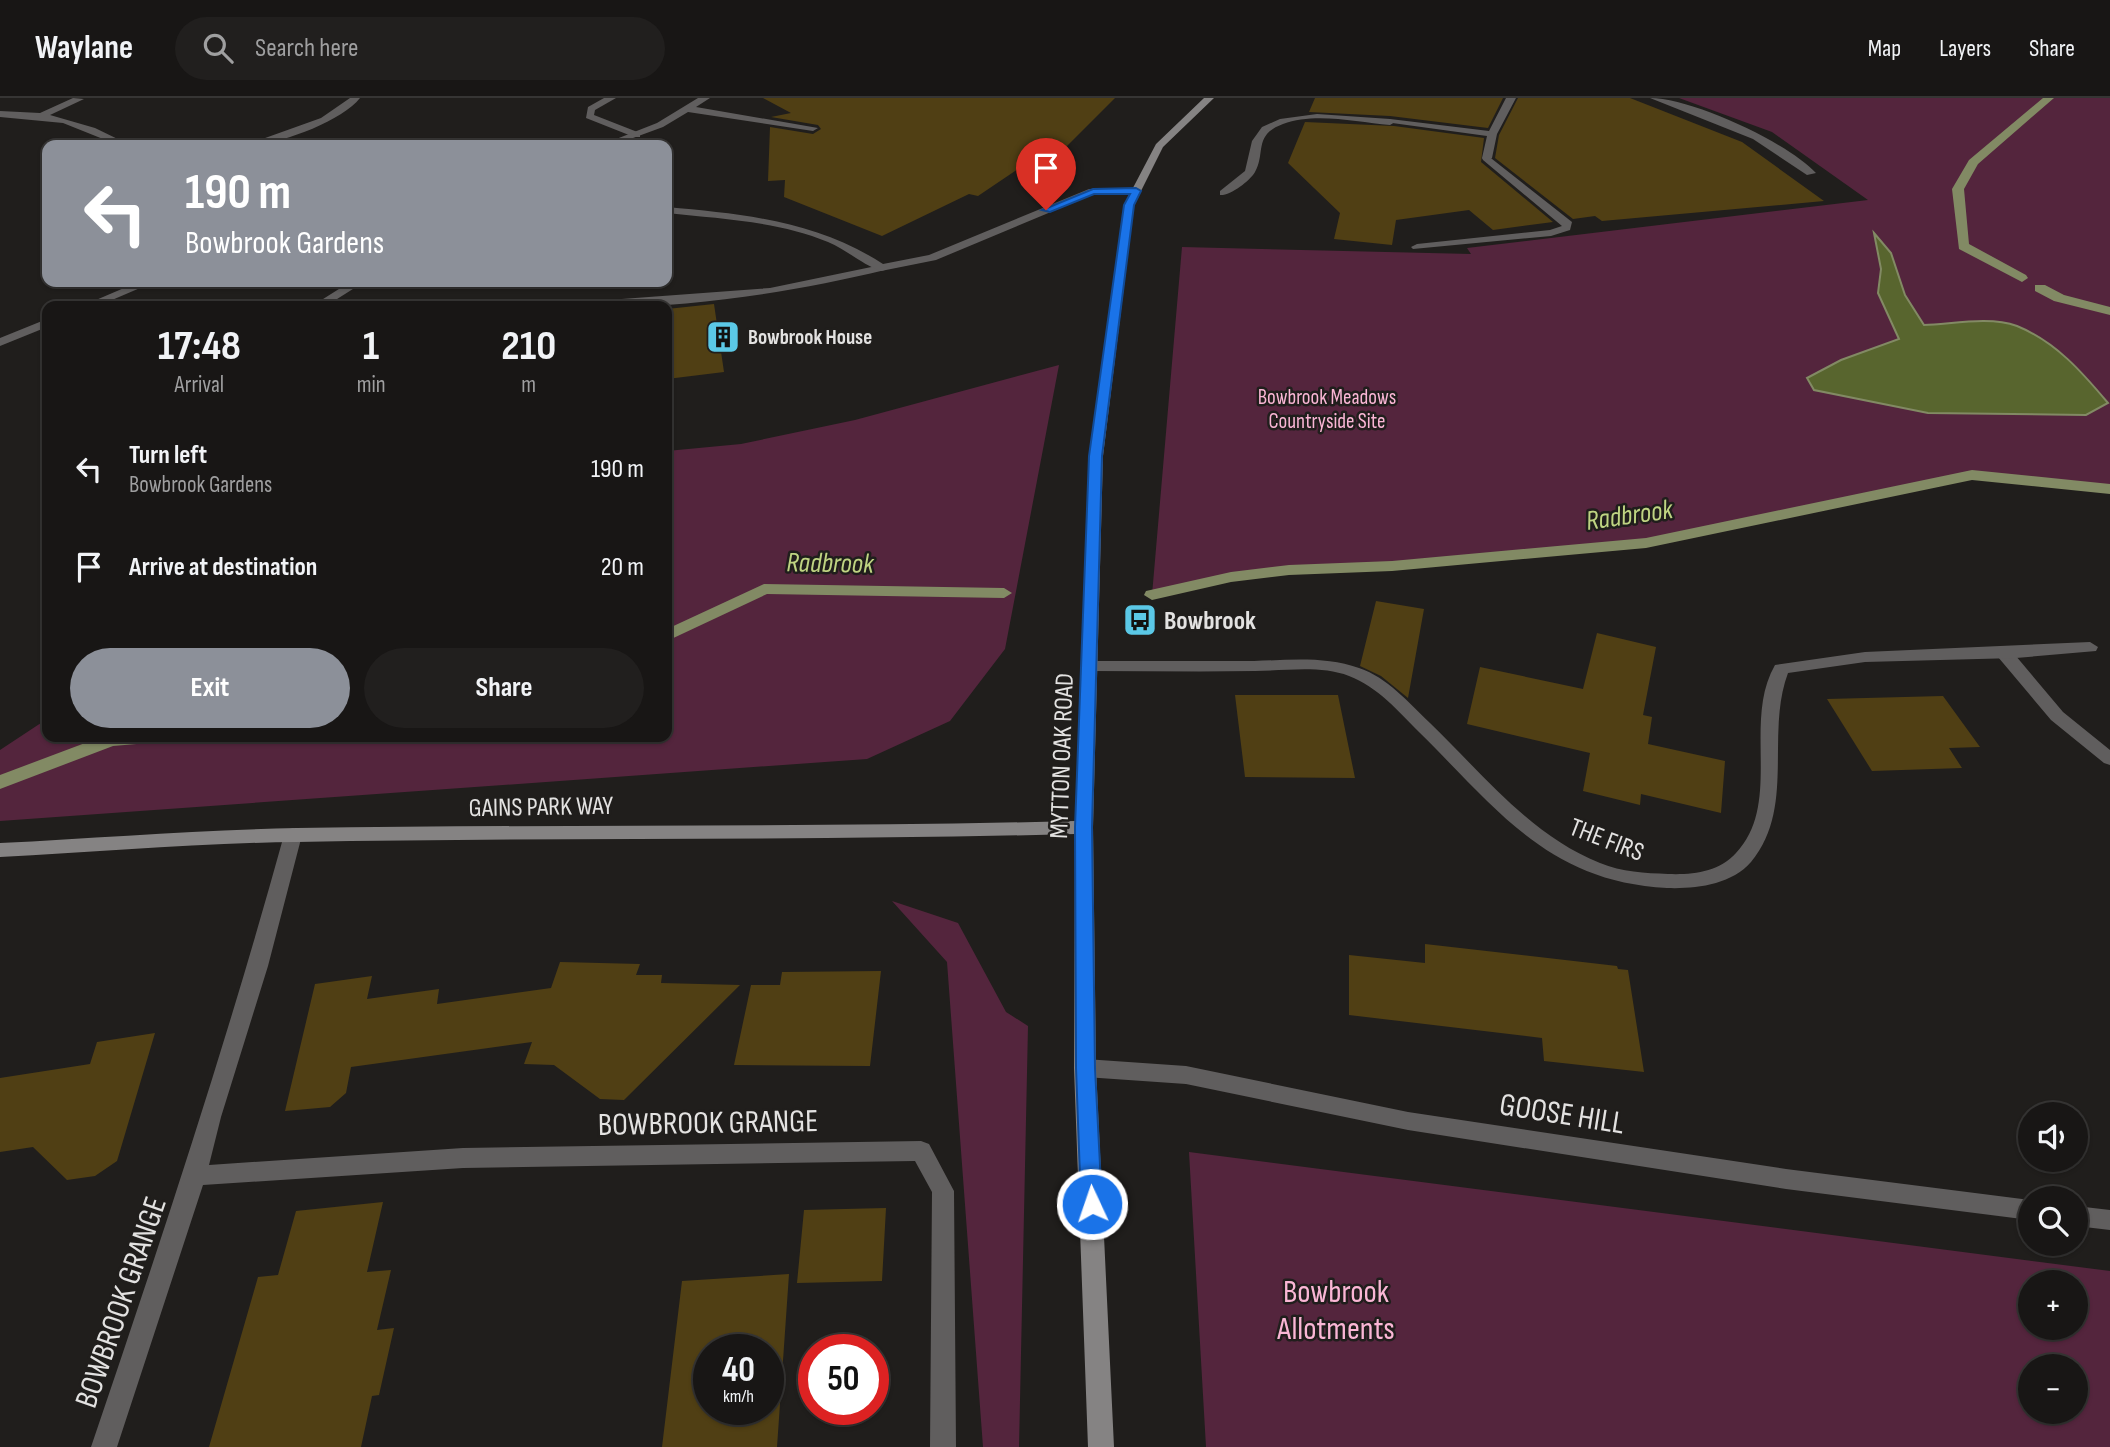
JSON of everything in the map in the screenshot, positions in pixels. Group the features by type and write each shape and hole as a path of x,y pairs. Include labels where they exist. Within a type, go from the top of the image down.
{"main road":[{"name":"MYTTON OAK ROAD","path":"1101,1447 1086,1068 1084,827 1096,456 1129,205 1159,146 1209,98"},
{"name":"GAINS PARK WAY","path":"0,850 293,835 685,830 935,831 1084,827"}],"street":[{"path":"265,140 336,114 353,104 355,98"},
{"path":"611,98 591,109 589,116 637,135"},
{"path":"622,140 637,135 705,98"},
{"path":"1417,247 1551,233 1566,228 1568,224 1487,158 1492,134 1511,98"},
{"path":"1655,98 1755,134 1788,153 1811,173"},
{"path":"42,115 79,99"},
{"path":"688,108 813,128"},
{"path":"0,114 42,115 82,124 115,140"},
{"path":"1224,193 1251,172 1258,138 1279,121 1308,117 1390,122 1492,134"},
{"path":"644,301 770,291 932,258 1093,191 1136,191"},
{"path":"672,211 799,227 860,251 881,268"},
{"path":"100,301 136,287"},
{"path":"326,301 350,287"},
{"path":"0,342 42,325"},
{"name":"THE FIRS","path":"1090,667 1324,666 1363,676 1385,690 1454,754 1516,821 1542,841 1598,870 1642,882 1669,882 1698,880 1725,873 1745,856 1757,838 1765,810 1768,775 1768,702 1781,669 1842,657 2004,653 2090,647"},
{"path":"2004,653 2057,716 2110,759"},
{"name":"BOWBROOK GRANGE","path":"104,1447 195,1176 293,835"},
{"name":"GOOSE HILL","path":"1086,1068 1186,1075 1408,1121 1786,1180 2018,1209"},
{"name":"BOWBROOK GRANGE","path":"195,1176 463,1158 921,1151 943,1191 943,1447"},
{"path":"2088,1217 2110,1220"}],"green space":[{"name":"Bowbrook Meadows Countryside Site","path":"1679,98 2110,98 2110,489 1972,475 1646,543 1392,566 1289,570 1231,577 1152,595 1182,247 1471,254 1467,248 1868,200 1772,132"},
{"path":"1059,365 1005,649 950,721 867,759 0,821 0,750 42,722 42,742 672,742 672,451 741,444 855,420"},
{"path":"892,901 958,923 1006,1012 1028,1026 1019,1447 983,1447 947,962"},
{"name":"Bowbrook Allotments","path":"1189,1152 2110,1271 2110,1447 1206,1447"}],"shaded area":[{"path":"1874,233 1891,253 1905,295 1924,325 1995,321 2017,326 2056,349 2108,403 2086,415 1928,413 1814,390 1807,378 1841,360 1899,339 1878,293 1881,269"}],"building":[{"path":"763,98 1115,98 1045,168 1024,165 978,196 969,194 882,236 784,197 785,180 768,181 770,127 813,134 821,129 818,125 771,117 791,113"},
{"path":"1315,98 1503,98 1488,128 1390,116 1309,112"},
{"path":"1518,98 1630,98 1742,142 1824,201 1602,221 1595,216 1573,219 1495,158 1499,135"},
{"path":"1305,122 1394,126 1484,138 1481,162 1553,222 1493,230 1469,210 1396,220 1392,245 1334,239 1340,213 1288,163"},
{"path":"714,304 724,372 672,378 672,308"},
{"path":"1376,601 1424,609 1408,698 1381,676 1360,666"},
{"path":"1597,633 1656,647 1643,715 1652,717 1648,744 1725,761 1721,813 1641,794 1640,805 1583,791 1590,753 1467,724 1480,667 1583,689"},
{"path":"1235,695 1338,695 1355,778 1245,777"},
{"path":"1943,696 1980,747 1949,748 1962,768 1872,771 1827,699"},
{"path":"1425,944 1617,966 1618,969 1628,970 1644,1072 1544,1061 1542,1038 1349,1015 1349,955 1425,963"},
{"path":"560,962 640,964 636,975 662,975 661,983 740,985 624,1100 600,1099 554,1065 524,1064 532,1042 351,1067 346,1093 330,1107 285,1111 315,984 372,976 367,999 439,989 437,1004 551,988"},
{"path":"881,971 870,1066 734,1065 751,985 780,985 782,972"},
{"path":"155,1033 117,1161 95,1176 67,1180 33,1147 0,1152 0,1078 90,1064 97,1042"},
{"path":"383,1202 367,1272 391,1270 377,1330 394,1328 379,1395 372,1396 361,1447 209,1447 258,1277 278,1275 296,1211"},
{"path":"886,1208 882,1281 797,1283 804,1210"},
{"path":"789,1274 784,1346 784,1334 693,1334 693,1425 779,1425 777,1447 662,1447 682,1281"}],"waterway":[{"name":"Radbrook","path":"2022,278 1963,246 1958,189 1973,162 2049,98"},
{"name":"Radbrook","path":"2040,288 2059,298 2110,311"},
{"name":"Radbrook","path":"1152,595 1231,577 1289,570 1392,566 1646,543 1972,475 2110,489"},
{"name":"Radbrook","path":"672,634 764,589 1004,593"},
{"name":"Radbrook","path":"0,782 106,742"}],"place":[{"name":"Bowbrook House","path":"723,337"},
{"name":"Bowbrook","path":"1140,620"}],"route":[{"path":"1046,210 1093,191 1136,191 1129,205 1121,283 1096,456 1084,827 1086,1068 1092,1204"}]}
